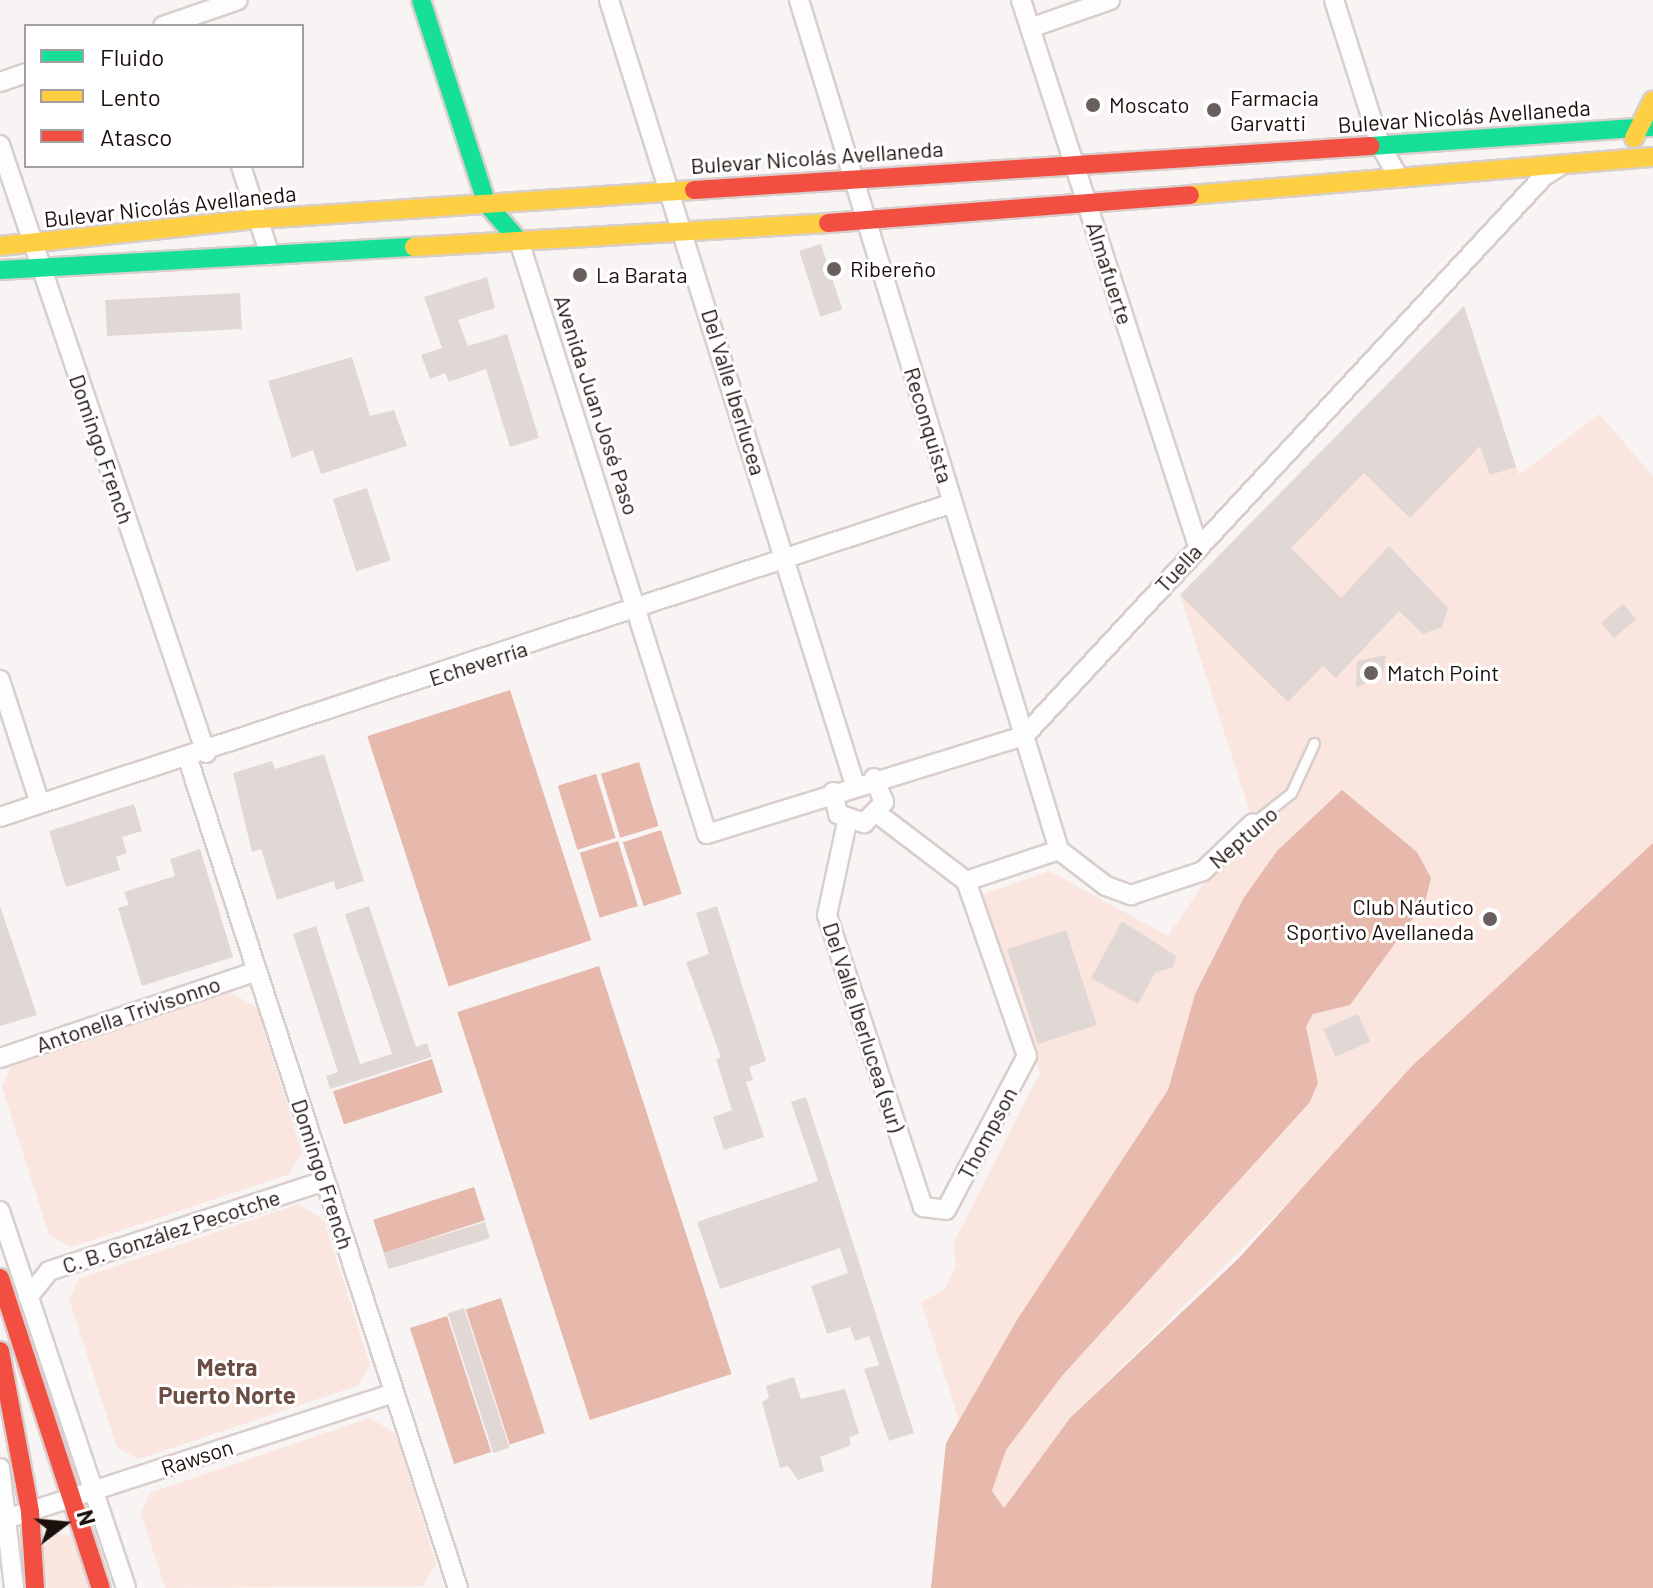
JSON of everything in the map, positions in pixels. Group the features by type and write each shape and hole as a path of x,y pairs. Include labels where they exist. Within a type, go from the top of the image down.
{"main road":[{"name":"Avenida Juan José Paso","path":"421,0 487,204 519,241"},
{"path":"1626,159 1646,128 1653,100"},
{"name":"Bulevar Nicolás Avellaneda","path":"0,246 259,219 1646,128"},
{"path":"0,270 867,221 1653,157"},
{"path":"0,1278 101,1588"},
{"path":"17,1331 28,1297"},
{"path":"0,1351 30,1512 35,1588"}],"street":[{"path":"168,24 238,0"},
{"name":"Del Valle Iberlucea","path":"609,0 685,231 855,785"},
{"name":"Reconquista","path":"799,0 857,178 867,221 1059,850"},
{"name":"Almafuerte","path":"1021,0 1198,546"},
{"path":"1030,28 1110,0"},
{"path":"1334,0 1380,145 1399,178"},
{"path":"0,82 24,74"},
{"name":"Domingo French","path":"0,145 197,756 257,971 458,1588"},
{"name":"Tuella","path":"1024,736 1544,176 1564,164"},
{"path":"242,168 270,255"},
{"name":"Avenida Juan José Paso","path":"519,241 707,834 833,792"},
{"name":"Echeverría","path":"0,817 197,756 953,503"},
{"path":"0,680 40,804"},
{"path":"874,778 884,802 878,814 864,823 847,822 833,804 833,792 874,778 1024,736"},
{"path":"878,814 966,881 1059,850"},
{"name":"Del Valle Iberlucea (sur)","path":"847,822 827,915 923,1207 946,1210"},
{"name":"Neptuno","path":"1059,850 1106,886 1131,895 1203,871 1253,823"},
{"name":"Thompson","path":"946,1210 1027,1056 966,881"},
{"name":"Antonella Trivisonno","path":"0,1058 257,971"},
{"name":"C. B. González Pecotche","path":"28,1297 49,1271 325,1181"},
{"path":"0,1211 96,1490 126,1588"},
{"name":"Rawson","path":"4,1520 394,1393"},
{"path":"0,1468 14,1588"}],"lane":[{"name":"Neptuno","path":"1253,823 1291,793 1314,743"}],"shaded area":[{"name":"Club Náutico Sportivo Avellaneda","path":"1464,306 1519,475 1599,414 1653,476 1653,843 1070,1418 1004,1508 992,1491 1006,1450 1062,1376 1237,1182 1313,1014 1417,852 1393,834 1243,899 1195,994 1168,1090 959,1420 921,1302 944,1290 956,1266 953,1244 1040,1073 981,895 1049,871 1168,936 1210,874 1255,828 1180,595"},
{"path":"510,690 591,940 449,986 367,736"},
{"path":"639,762 659,826 620,838 601,774"},
{"path":"596,774 616,838 577,850 558,786"},
{"path":"1342,790 1417,852 1431,878 1425,902 1350,1005 1313,1014 1306,1027 1318,1083 1310,1102 1062,1376 1006,1450 992,1491 1004,1508 1070,1418 1239,1258 1412,1066 1653,843 1653,1588 931,1588 946,1443 1017,1320 1168,1090 1195,994 1243,899 1277,851"},
{"path":"661,830 682,894 644,906 623,842"},
{"path":"618,841 638,906 600,918 580,853"},
{"path":"599,966 732,1374 590,1420 457,1012"},
{"path":"230,992 257,1008 302,1153 289,1174 71,1247 49,1235 2,1087 11,1067"},
{"path":"432,1059 443,1092 344,1124 333,1091"},
{"path":"474,1187 485,1220 384,1253 373,1220"},
{"path":"298,1204 324,1220 370,1365 357,1386 138,1459 117,1447 69,1299 79,1279"},
{"path":"501,1298 545,1433 510,1444 466,1309"},
{"path":"447,1316 491,1452 454,1464 410,1328"},
{"path":"370,1418 396,1434 436,1564 423,1586 165,1588 141,1513 150,1493"},
{"path":"56,1534 71,1535 92,1588 47,1588 42,1548"}],"building":[{"path":"821,244 842,310 820,317 799,251"},
{"path":"487,277 495,308 458,320 468,346 507,334 539,438 510,447 486,369 449,382 445,373 430,379 421,355 442,348 424,297"},
{"path":"240,293 242,329 107,336 105,300"},
{"path":"1464,306 1516,467 1490,475 1480,446 1410,518 1364,473 1291,548 1341,598 1389,546 1448,608 1442,627 1423,634 1399,611 1336,678 1323,666 1288,702 1180,595"},
{"path":"352,357 370,416 394,410 407,446 321,474 313,450 292,458 268,381"},
{"path":"367,488 390,560 356,571 333,499"},
{"path":"1623,604 1636,619 1614,638 1601,623"},
{"path":"1386,655 1383,675 1356,688 1357,661"},
{"path":"324,754 364,881 336,890 334,881 277,900 261,849 252,852 233,773 272,761 275,769"},
{"path":"134,804 142,831 122,837 127,853 116,857 120,870 66,887 49,831"},
{"path":"200,849 233,957 142,986 118,908 129,905 124,892 175,876 170,859"},
{"path":"0,906 37,1015 0,1026"},
{"path":"369,906 416,1047 427,1043 432,1057 330,1089 326,1076 338,1072 293,934 316,926 360,1064 392,1054 345,914"},
{"path":"717,906 766,1061 749,1067 753,1080 746,1082 764,1137 724,1150 713,1117 732,1110 716,1059 721,1057 686,962 709,954 696,913"},
{"path":"1122,921 1176,956 1173,967 1155,973 1138,1004 1091,978"},
{"path":"1066,930 1097,1025 1038,1044 1007,949"},
{"path":"1358,1014 1370,1041 1335,1057 1323,1029"},
{"path":"806,1097 914,1433 889,1441 864,1369 879,1365 869,1336 855,1341 850,1327 827,1334 811,1286 848,1273 840,1248 720,1289 697,1222 818,1181 791,1102"},
{"path":"485,1222 490,1238 389,1269 384,1253"},
{"path":"464,1308 509,1448 493,1453 448,1313"},
{"path":"794,1377 801,1399 845,1389 859,1433 849,1438 851,1445 820,1457 824,1471 798,1480 788,1466 780,1468 762,1402 769,1398 766,1386"}],"traffic: fast":[{"path":"421,0 487,204 519,241"},
{"path":"1371,146 1653,127"},
{"path":"0,270 414,247"}],"traffic: slow":[{"path":"1634,138 1653,100"},
{"path":"1190,195 1653,157"},
{"path":"0,246 259,219 694,190"},
{"path":"414,247 828,223"}],"traffic: jam":[{"path":"694,190 1371,146"},
{"path":"828,223 1190,195"},
{"path":"0,1278 101,1588"},
{"path":"0,1351 30,1512 35,1588"}],"place":[{"name":"Moscato","path":"1093,105"},
{"name":"Farmacia Garvatti","path":"1214,110"},
{"name":"Ribereño","path":"834,269"},
{"name":"La Barata","path":"580,275"},
{"name":"Match Point","path":"1371,673"},
{"name":"Club Náutico Sportivo Avellaneda","path":"1490,919"}],"district":[{"name":"Metra Puerto Norte","path":"227,1381"}]}
